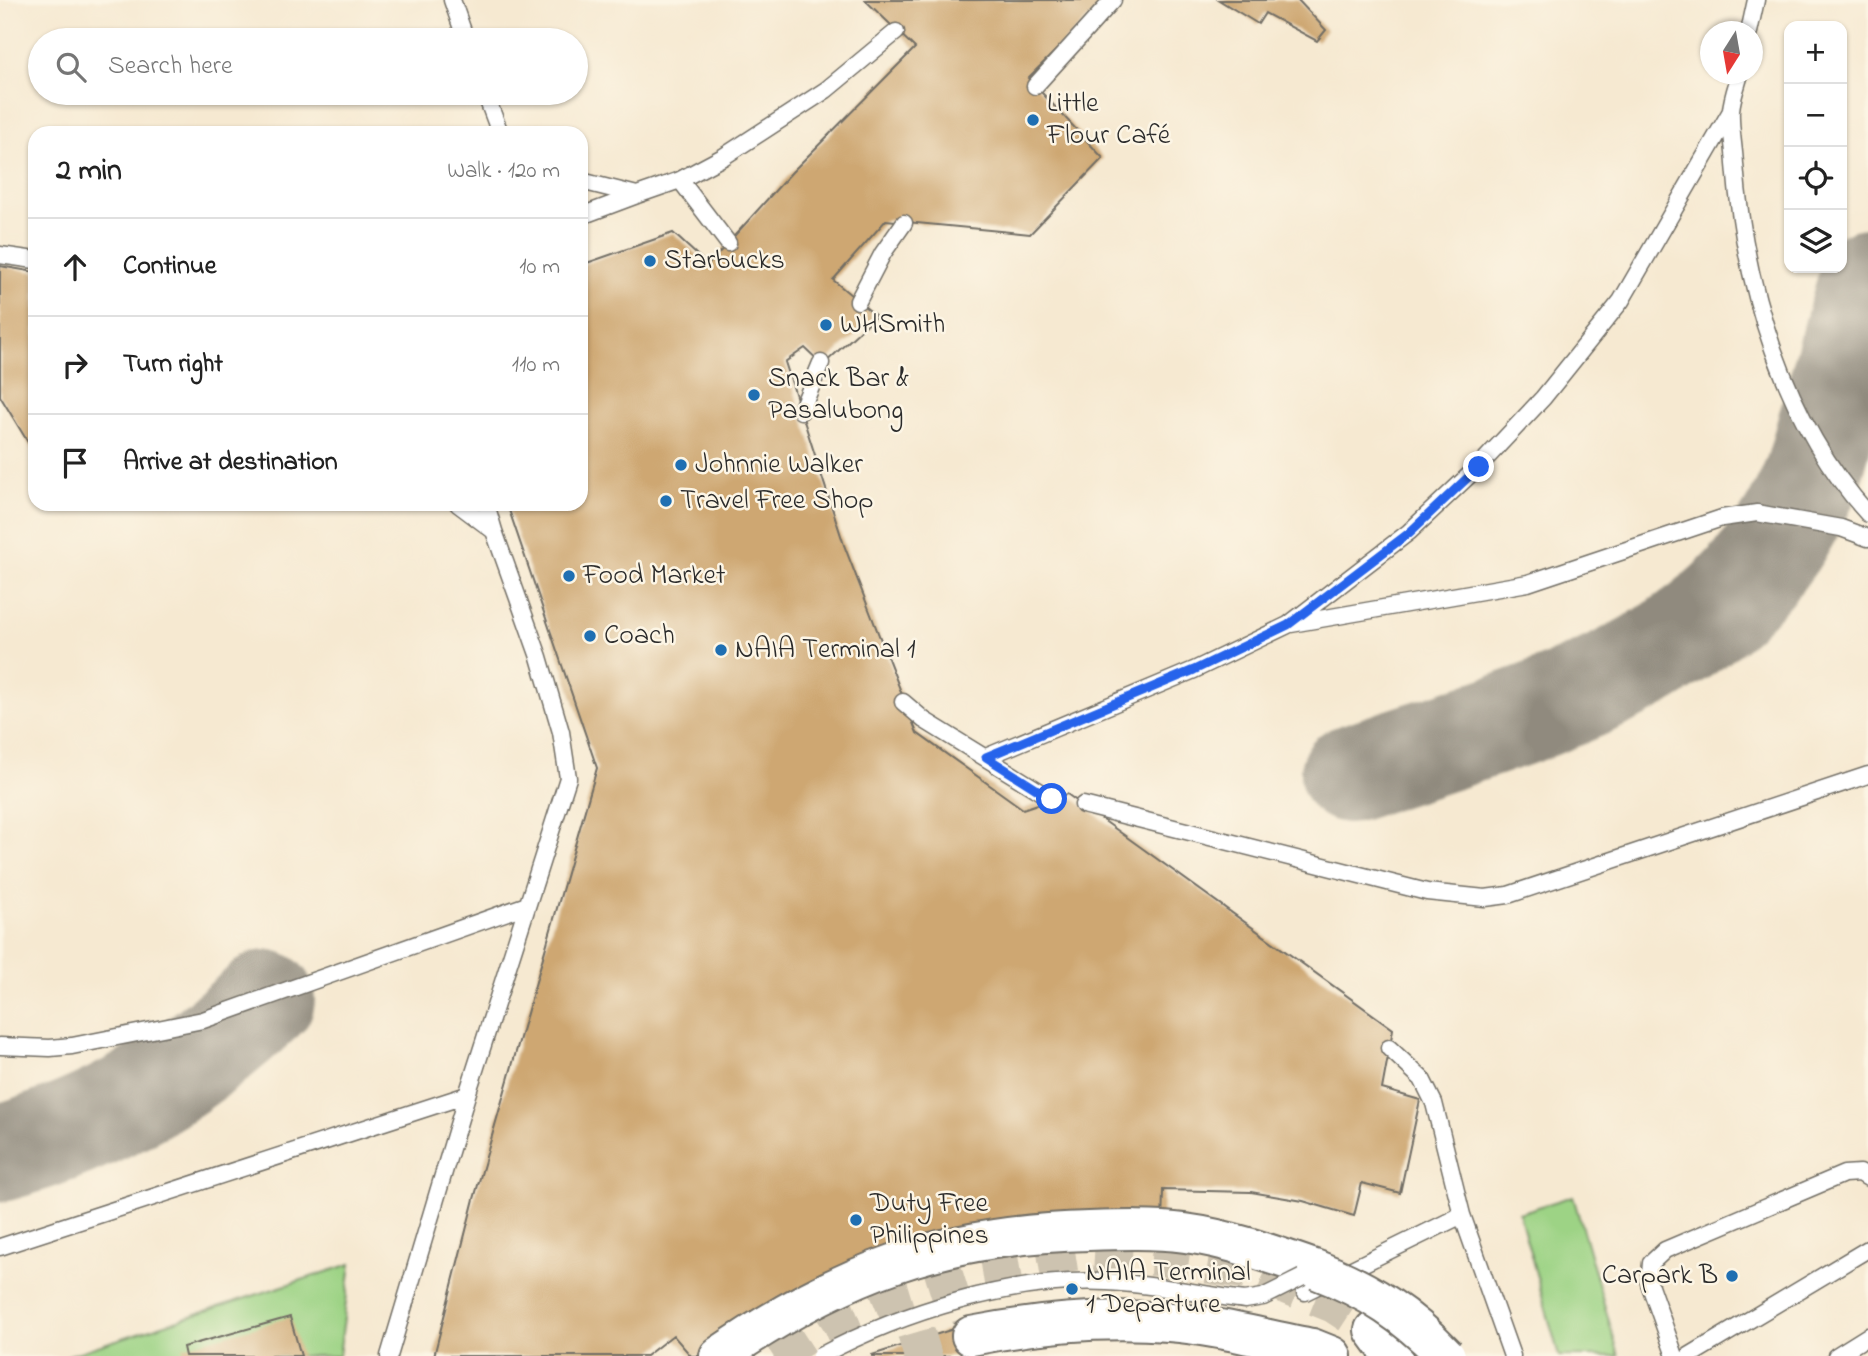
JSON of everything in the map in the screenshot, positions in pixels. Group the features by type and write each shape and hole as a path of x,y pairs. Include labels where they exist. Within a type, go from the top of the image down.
{"street":[{"path":"719,1356 786,1314 850,1280 907,1258 966,1241 1030,1232 1129,1230 1184,1233 1225,1240 1311,1281 1353,1284 1391,1305 1447,1356"},
{"path":"971,1336 1015,1327 1077,1322 1171,1322 1312,1348 1332,1356"}],"lane":[{"path":"452,0 462,28"},
{"path":"1035,86 1113,0"},
{"path":"1751,21 1756,0"},
{"path":"588,213 680,180 733,151 826,90 896,32"},
{"path":"986,757 1194,670 1288,625 1409,533 1479,467 1543,398 1621,301 1731,111 1738,84"},
{"path":"490,105 497,126"},
{"path":"1731,111 1738,203 1754,284 1776,355 1805,423 1868,514"},
{"path":"680,180 728,243"},
{"path":"588,183 638,195"},
{"path":"859,301 883,253 904,223"},
{"path":"0,255 28,259"},
{"path":"801,411 821,363"},
{"path":"467,511 494,531"},
{"path":"389,1356 467,1095 568,778 561,732 550,695 488,511"},
{"path":"1288,625 1528,583 1722,518 1757,513 1828,525 1868,538"},
{"path":"904,702 924,720 1052,799"},
{"path":"1083,805 1427,892 1485,898 1508,895 1868,775"},
{"path":"0,1046 72,1046 203,1020 527,905"},
{"path":"1389,1048 1422,1079 1434,1102 1462,1215 1512,1356"},
{"path":"0,1247 467,1095"},
{"path":"1675,1356 1649,1283 1651,1264 1665,1250 1844,1174 1860,1173 1868,1178"},
{"path":"820,1356 893,1321 938,1306 1033,1287 1104,1281 1245,1300 1263,1297 1311,1281 1462,1215"},
{"path":"1689,1356 1868,1249"},
{"path":"1836,1356 1868,1336"}],"green space":[{"path":"1573,1196 1619,1356 1559,1356 1519,1213"},
{"path":"351,1264 339,1356 67,1356"}],"building":[{"name":"NAIA Terminal 1","path":"865,0 1107,0 1028,78 1103,158 1030,234 886,220 833,280 876,316 823,365 805,348 785,362 844,545 917,733 1023,809 1067,794 1393,1029 1382,1089 1420,1100 1400,1193 1362,1183 1354,1216 1303,1201 1251,1192 1163,1190 1162,1225 967,1236 711,1356 691,1356 673,1335 646,1356 434,1356 474,1199 597,768 509,511 588,511 588,263 673,233 708,265 792,172 915,48"},
{"path":"1219,0 1298,0 1326,30 1317,41 1265,13 1258,24"},
{"path":"0,266 28,271 28,442 0,396"},
{"path":"290,1317 301,1356 185,1356 183,1347"},
{"path":"966,1325 975,1356 872,1356 872,1355"}],"taxiway":[{"path":"1349,774 1553,704 1618,675 1679,639 1732,596 1778,542 1812,476 1868,277"},
{"path":"0,1153 75,1127 143,1094 205,1051 266,999"}],"tunnel":[{"path":"773,1356 822,1324 903,1291 981,1267 1079,1252 1157,1257 1251,1271 1334,1304 1374,1330"},
{"path":"903,1356 971,1336"}],"place":[{"name":"Little Flour Café","path":"1033,120"},
{"name":"Starbucks","path":"650,261"},
{"name":"WHSmith","path":"826,325"},
{"name":"Snack Bar & Pasalubong","path":"754,395"},
{"name":"Johnnie Walker","path":"681,465"},
{"name":"Travel Free Shop","path":"666,501"},
{"name":"Food Market","path":"569,576"},
{"name":"Coach","path":"590,636"},
{"name":"NAIA Terminal 1","path":"721,650"},
{"name":"Duty Free Philippines","path":"856,1220"},
{"name":"Carpark B","path":"1732,1276"},
{"name":"NAIA Terminal 1 Departure","path":"1072,1289"}],"route":[{"path":"1052,799 986,757 1194,670 1288,625 1409,533 1479,467"}]}
